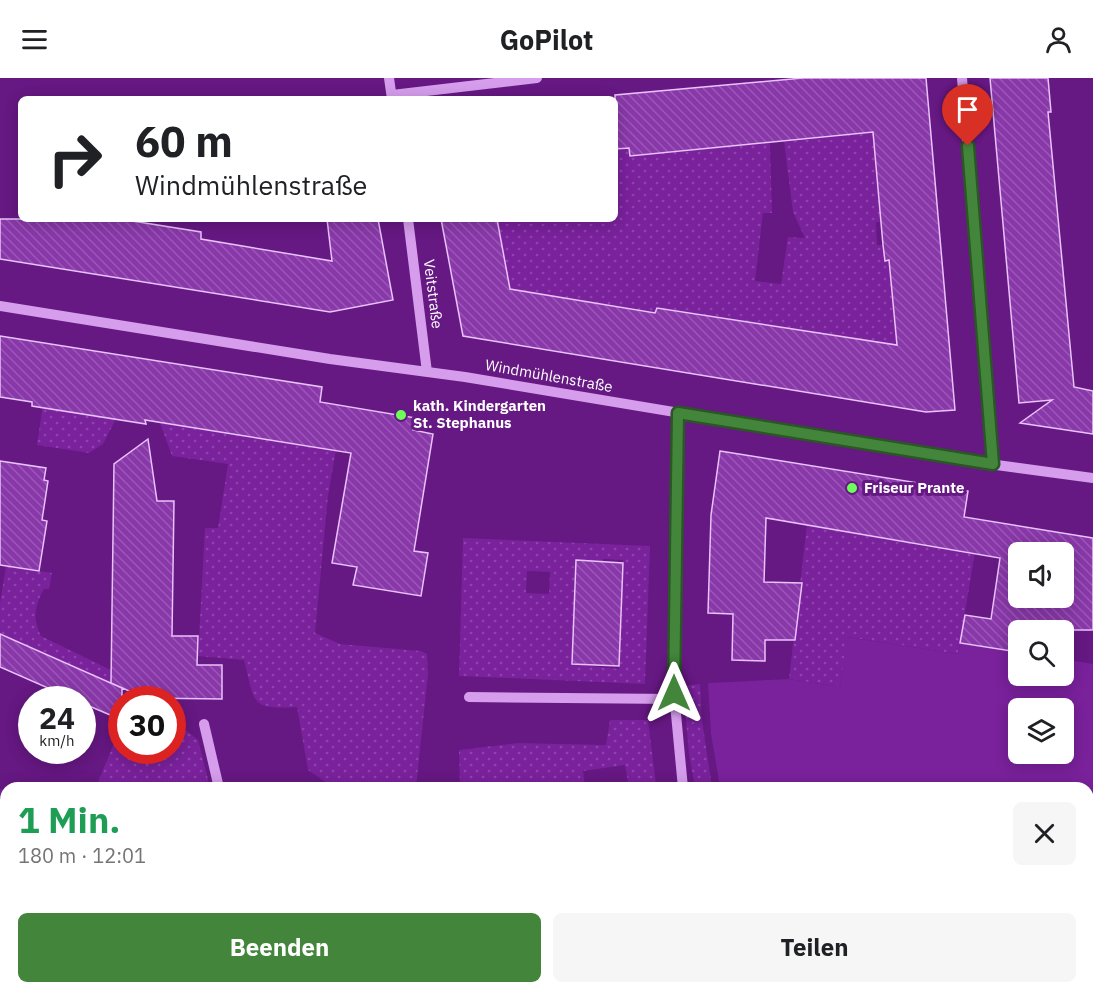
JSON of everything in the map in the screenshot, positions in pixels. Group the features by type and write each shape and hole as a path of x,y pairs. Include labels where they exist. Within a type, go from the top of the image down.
{"street":[{"path":"389,78 392,96"},
{"path":"400,96 537,78"},
{"path":"962,78 993,464"},
{"name":"Veitstraße","path":"408,222 427,372"},
{"name":"Windmühlenstraße","path":"0,306 1093,478"},
{"path":"678,413 674,699 682,782"},
{"path":"469,697 674,699"},
{"path":"204,724 218,782"}],"shaded area":[{"path":"881,125 882,222 876,222 877,245 884,245 885,261 889,260 901,354 851,345 852,338 657,308 655,313 510,289 498,222 618,222 618,149 629,148 630,156 770,143 772,213 763,213 755,281 781,284 788,237 805,238 793,212 784,142 842,136 842,129"},
{"path":"43,404 116,419 103,444 89,453 37,445"},
{"path":"343,410 328,496 315,633 340,644 421,651 427,654 428,674 417,782 326,782 308,770 297,707 281,708 262,705 253,694 244,660 198,656 205,528 218,528 228,464 172,456 160,423 312,447"},
{"path":"980,522 958,654 848,637 840,687 789,679 807,524 912,534 911,544 958,551"},
{"path":"463,538 650,546 645,684 459,676","holes":["603,559 623,560 619,669 572,664 576,561 602,562","527,571 550,572 549,594 526,593"]},
{"path":"6,566 52,573 49,589 44,589 37,606 36,624 41,636 111,670 111,683 0,635 0,604"},
{"path":"847,637 958,654 960,643 1008,650 1008,686 1074,686 1074,661 1093,664 1093,782 719,782 711,734 708,683 789,679 840,687"},
{"path":"700,684 702,720 711,782 694,782 689,754 683,686"},
{"path":"610,720 648,720 656,782 628,782 625,765 583,771 584,782 460,782 459,750 518,743 606,745"},
{"path":"186,730 198,740 209,782 98,782 108,758 108,764 186,764"}],"building":[{"path":"803,78 926,78 955,410 926,412 463,336 442,222 498,222 510,289 655,313 657,308 897,345 889,260 885,261 883,245 873,132 630,156 629,148 618,149 618,96 615,95"},
{"path":"990,78 1048,78 1051,112 1048,112 1074,387 1093,391 1093,434 1020,423 1052,400 1019,403"},
{"path":"0,219 18,219 18,222 139,222 201,232 201,239 332,261 327,222 379,222 393,300 330,312 0,259"},
{"path":"0,336 322,387 320,402 416,418 413,430 433,434 414,551 428,553 421,596 353,585 357,567 332,563 351,453 145,420 146,424 32,406 32,402 0,397"},
{"path":"148,439 157,501 174,501 172,636 198,636 197,665 222,665 222,699 186,699 186,686 118,686 111,683 114,464"},
{"path":"720,451 968,491 964,517 1093,538 1093,630 1074,630 1074,620 1008,620 1008,650 960,643 965,615 991,619 1000,558 766,518 764,582 802,583 795,640 765,640 765,661 732,660 733,614 708,613 711,515"},
{"path":"0,461 46,468 44,480 48,481 42,520 47,521 39,571 0,565"},
{"path":"576,560 623,563 619,666 572,664"},
{"path":"0,634 117,686 108,686 108,714 96,709 96,686 43,686 0,667"}],"place":[{"name":"kath. Kindergarten St. Stephanus","path":"401,415"},
{"name":"Friseur Prante","path":"852,488"}],"route":[{"path":"674,693 678,413 993,464 968,146"}]}
